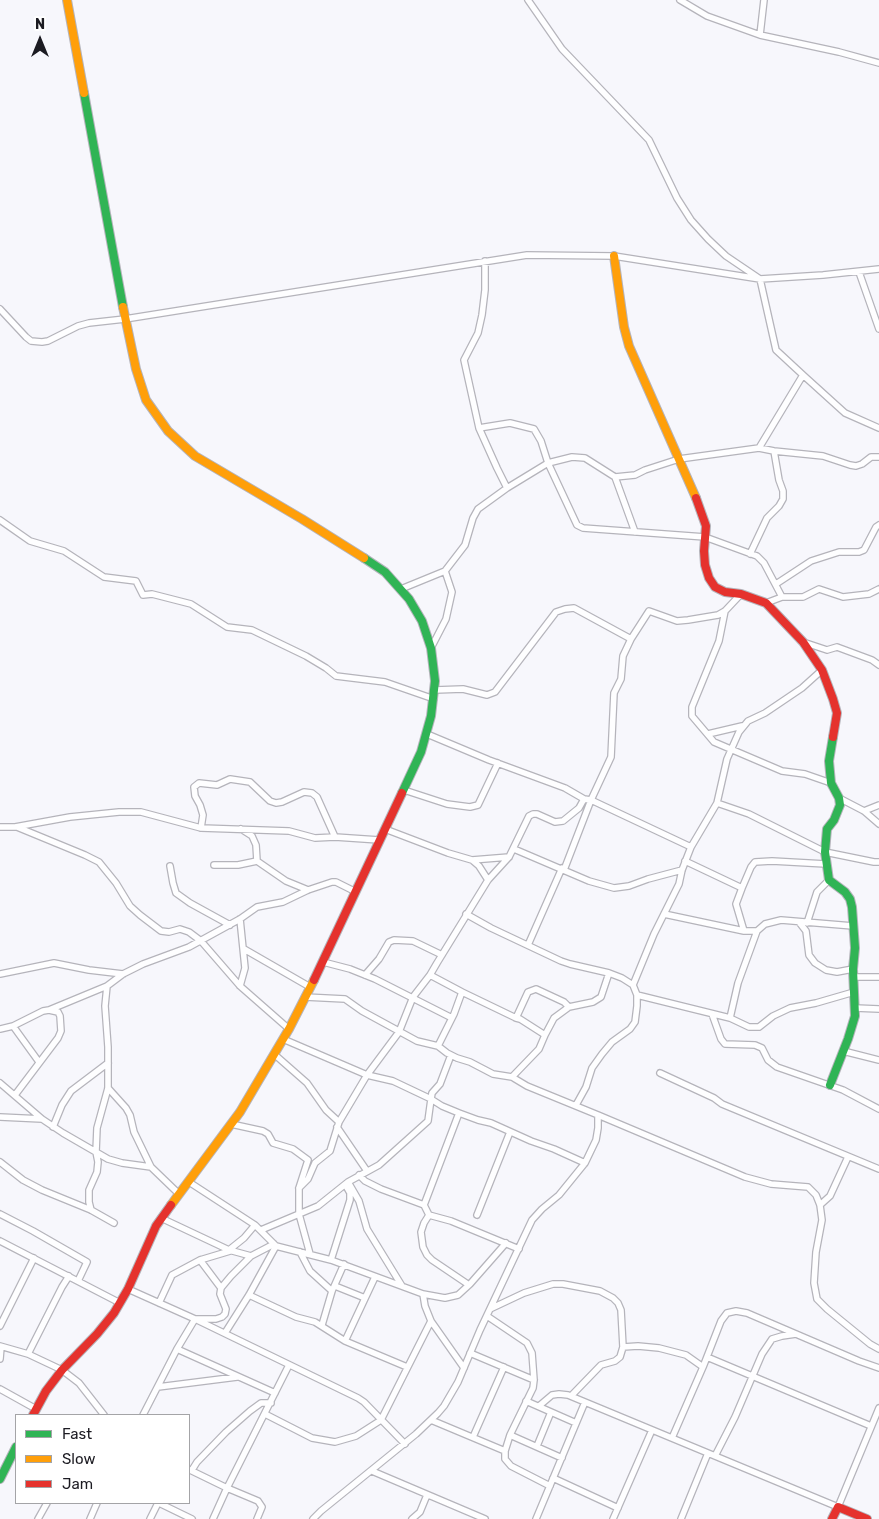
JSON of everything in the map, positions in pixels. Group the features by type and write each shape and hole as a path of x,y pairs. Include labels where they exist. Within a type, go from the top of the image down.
{"main road":[{"path":"34,1412 46,1390 62,1370 97,1334 114,1313 128,1289 156,1226 240,1112 283,1040 323,962 421,752 427,734 435,690 431,648 422,621 409,599 385,572 195,456 168,431 146,400 136,369 125,319 67,0"},
{"path":"614,256 624,327 630,346 702,510 706,526 705,565 709,578 715,587 725,592 742,594 766,603 803,642 822,670 837,713 829,761 831,783 839,798 839,808 834,820 827,829 825,852 829,880 846,892 850,899 855,948 855,1008 852,1027 830,1085"},
{"path":"0,1479 4,1463 15,1448"},
{"path":"832,1519 838,1507 867,1519"}],"street":[{"path":"528,0 562,48 649,140 691,220 726,256 760,279 776,350 845,414 879,428"},
{"path":"680,0 707,16 760,35 839,52 879,63"},
{"path":"760,35 764,0"},
{"path":"0,309 26,337 37,342 48,341 78,326 526,255 614,256 760,279 879,269"},
{"path":"485,261 485,290 482,315 478,333 464,360 479,428 507,488"},
{"path":"859,272 879,329"},
{"path":"759,448 803,375"},
{"path":"479,428 510,423 534,429 577,525 583,528 705,537 757,556 764,563 782,597"},
{"path":"401,589 445,571 465,545 473,518 478,509 507,488 548,463 572,456 585,458 615,477 635,476 645,470 679,459 759,448 823,456 856,466 871,458 879,457"},
{"path":"750,554 767,518 779,506 784,495 779,480 774,451"},
{"path":"615,477 635,532"},
{"path":"0,520 30,541 64,552 104,577 136,581 143,594 152,594 190,604 227,627 252,630 306,656 336,676 385,682 434,699"},
{"path":"776,584 811,561 839,552 859,552 864,550 876,527 879,525"},
{"path":"431,648 446,619 452,592 445,571"},
{"path":"766,603 782,597 802,597 819,589 843,597 869,594 879,588"},
{"path":"528,944 563,869 611,757 614,693 621,679 623,656 631,639 649,611 677,621 718,615 725,611 742,594"},
{"path":"435,690 463,689 487,695 495,692 556,612 564,609 574,608 631,639"},
{"path":"725,611 719,641 692,707 692,716 714,742 730,750 782,772 804,774 831,783"},
{"path":"803,642 827,650 836,647 872,660 879,665"},
{"path":"633,985 654,934 679,884 691,847 717,803 727,759 742,726 802,688 822,670"},
{"path":"708,734 742,726"},
{"path":"427,734 565,788 584,799 591,800 691,847"},
{"path":"404,790 447,804 470,807 478,805 498,763"},
{"path":"201,828 203,815 195,796 194,787 199,783 217,785 230,779 250,782 270,801 282,802 304,792 312,793 317,796 335,837"},
{"path":"864,811 879,805 879,796"},
{"path":"839,798 864,811 879,824"},
{"path":"299,1188 308,1179 315,1163 330,1151 338,1124 367,1074 399,1032 414,997 430,975 488,880 509,857 529,816 537,814 555,822 563,821 579,808 584,799"},
{"path":"717,803 750,814 825,852 879,862"},
{"path":"0,827 15,827 70,817 119,812 141,812 201,828 289,831 315,838 335,837 379,840"},
{"path":"15,827 99,862 116,883 130,906 160,931 169,932 184,929 201,941 240,986 289,1029"},
{"path":"241,829 252,836 256,845 257,861"},
{"path":"385,829 472,860 509,857"},
{"path":"514,848 589,881 614,888 629,886 682,870"},
{"path":"472,860 479,866 488,880"},
{"path":"214,865 238,865 257,861 286,881 308,890"},
{"path":"685,861 742,888"},
{"path":"744,931 736,904 751,867 756,862 826,864"},
{"path":"170,866 176,893 230,925"},
{"path":"807,922 817,892 829,880"},
{"path":"0,1029 12,1026 43,1011 107,986 123,974 143,964 190,947 230,925 257,907 283,902 308,890 336,882 356,892"},
{"path":"466,914 549,956 570,964 609,973 633,985 637,995 638,1012 635,1022 630,1029 612,1042 592,1068 586,1087 576,1106"},
{"path":"664,914 744,931 757,931"},
{"path":"240,919 245,968 240,986"},
{"path":"730,1018 738,983 757,931 765,924 781,920 853,926"},
{"path":"799,922 806,931 809,955 815,963 826,970 879,977"},
{"path":"365,975 379,959 389,942 394,940 413,941 442,955"},
{"path":"244,949 310,987"},
{"path":"323,962 365,975 414,997 452,1018"},
{"path":"0,974 54,964 123,974"},
{"path":"512,1077 539,1049 554,1018 569,1007 593,1002 601,997 609,973"},
{"path":"430,975 520,1019 546,1035"},
{"path":"91,1210 89,1190 97,1172 98,1162 96,1152 97,1128 108,1088 105,1006 107,986"},
{"path":"516,1018 528,992 536,989 564,1002 569,1007"},
{"path":"438,1046 462,992"},
{"path":"637,995 730,1018 749,1027 759,1027 773,1016 790,1008 854,992"},
{"path":"305,997 345,999 358,1009 417,1041 438,1046 451,1055 493,1074 512,1077 527,1086 745,1177 771,1184 808,1187 816,1194 822,1220 816,1252 814,1283 817,1299 862,1338 879,1349"},
{"path":"855,1008 879,1008"},
{"path":"15,1095 58,1038 61,1031 58,1012 49,1010"},
{"path":"712,1014 721,1039 726,1044 762,1048 768,1060 777,1067 843,1090 879,1109"},
{"path":"12,1026 39,1062"},
{"path":"283,1040 367,1074 393,1081 442,1106 491,1123 531,1141 554,1148 585,1164"},
{"path":"843,1051 879,1060"},
{"path":"274,1054 308,1084 338,1124 367,1171"},
{"path":"261,1230 323,1202 347,1183 379,1165 428,1120 432,1093 440,1084 451,1055"},
{"path":"53,1127 62,1105 71,1091 108,1063"},
{"path":"660,1073 714,1098 722,1104 879,1169"},
{"path":"0,1083 53,1127 108,1159 151,1167"},
{"path":"108,1088 130,1115 134,1132 151,1167 179,1194"},
{"path":"424,1205 459,1113"},
{"path":"313,1519 405,1444 438,1413 450,1396 532,1220 559,1195 585,1164 596,1140 598,1115"},
{"path":"0,1117 42,1119"},
{"path":"231,1124 263,1131 268,1134 273,1142 293,1150 308,1160 299,1188 299,1214 310,1254"},
{"path":"476,1215 510,1132"},
{"path":"820,1206 830,1196 848,1156"},
{"path":"0,1162 22,1180 91,1210 114,1224"},
{"path":"360,1176 365,1181 376,1186 424,1205 429,1215 451,1221 518,1249"},
{"path":"189,1182 255,1225 275,1245 344,1264 375,1277 436,1297 458,1295 506,1243"},
{"path":"331,1260 350,1200 347,1183"},
{"path":"347,1183 359,1201 367,1230 402,1286"},
{"path":"0,1214 33,1230 87,1262 78,1281"},
{"path":"429,1215 421,1232 423,1247 427,1255 469,1285"},
{"path":"161,1218 229,1251 251,1256"},
{"path":"159,1303 172,1275 200,1260 229,1251 255,1225"},
{"path":"0,1241 120,1303"},
{"path":"195,1319 216,1319 224,1315 226,1309 220,1294 221,1288 251,1256 275,1245"},
{"path":"225,1333 249,1295 275,1245"},
{"path":"300,1252 310,1271 334,1288 365,1298"},
{"path":"0,1326 34,1258"},
{"path":"200,1260 221,1288"},
{"path":"322,1325 344,1264"},
{"path":"28,1354 62,1286 69,1276"},
{"path":"345,1340 375,1277"},
{"path":"490,1309 524,1292 553,1284 563,1284 600,1292 613,1298 618,1303 621,1310 623,1348 618,1359 601,1365 571,1396"},
{"path":"128,1289 225,1333 289,1366 358,1398 405,1444"},
{"path":"424,1294 431,1321 464,1368"},
{"path":"249,1295 296,1317 322,1325 345,1340 407,1367"},
{"path":"672,1438 721,1321 727,1313 736,1311 747,1313 858,1361 879,1368"},
{"path":"487,1316 529,1345 532,1353 533,1388 510,1435 505,1451 505,1459 511,1466 550,1486"},
{"path":"144,1414 195,1319"},
{"path":"265,1414 312,1438 335,1442 356,1436 381,1420 431,1321"},
{"path":"715,1456 762,1354 772,1339 798,1334"},
{"path":"623,1348 638,1346 659,1348 686,1355 703,1367"},
{"path":"0,1360 1,1347 28,1354 62,1370 78,1383 101,1414"},
{"path":"177,1350 275,1393"},
{"path":"470,1354 534,1380"},
{"path":"706,1357 871,1426"},
{"path":"213,1519 289,1366"},
{"path":"473,1437 504,1367"},
{"path":"158,1387 238,1377"},
{"path":"0,1389 34,1412"},
{"path":"539,1406 552,1395 571,1396 838,1507 879,1408"},
{"path":"526,1401 576,1423"},
{"path":"536,1519 585,1402"},
{"path":"257,1519 262,1507 258,1501 190,1470 226,1432 250,1411 262,1403 271,1403"},
{"path":"148,1407 151,1414"},
{"path":"537,1446 551,1412"},
{"path":"431,1420 505,1451"},
{"path":"613,1519 652,1430"},
{"path":"510,1435 562,1458"},
{"path":"681,1519 708,1453"},
{"path":"372,1472 485,1519"},
{"path":"553,1478 618,1508"},
{"path":"412,1519 420,1512 427,1495"},
{"path":"38,1519 46,1504"},
{"path":"90,1519 97,1504"},
{"path":"150,1519 161,1504"},
{"path":"164,1504 192,1519"}],"traffic: fast":[{"path":"84,93 123,307"},
{"path":"364,558 385,572 409,599 422,621 431,648 435,681 431,716 421,752 402,793"},
{"path":"830,1085 855,1016 853,969 855,948 852,907 850,899 845,892 829,880 825,852 827,829 834,820 840,805 839,798 831,783 829,761 833,737"},
{"path":"0,1479 15,1449"}],"traffic: slow":[{"path":"67,0 84,93"},
{"path":"614,256 624,327 629,346 696,498"},
{"path":"123,307 136,369 146,400 168,431 195,456 364,558"},
{"path":"171,1205 240,1112 289,1029 314,980"}],"traffic: jam":[{"path":"696,498 706,526 704,551 705,565 709,578 715,587 725,592 741,594 766,603 803,642 822,670 833,699 837,713 833,737"},
{"path":"314,980 402,793"},
{"path":"34,1414 46,1391 62,1370 97,1334 114,1313 128,1289 156,1226 171,1205"},
{"path":"832,1519 838,1507 867,1519"}]}
